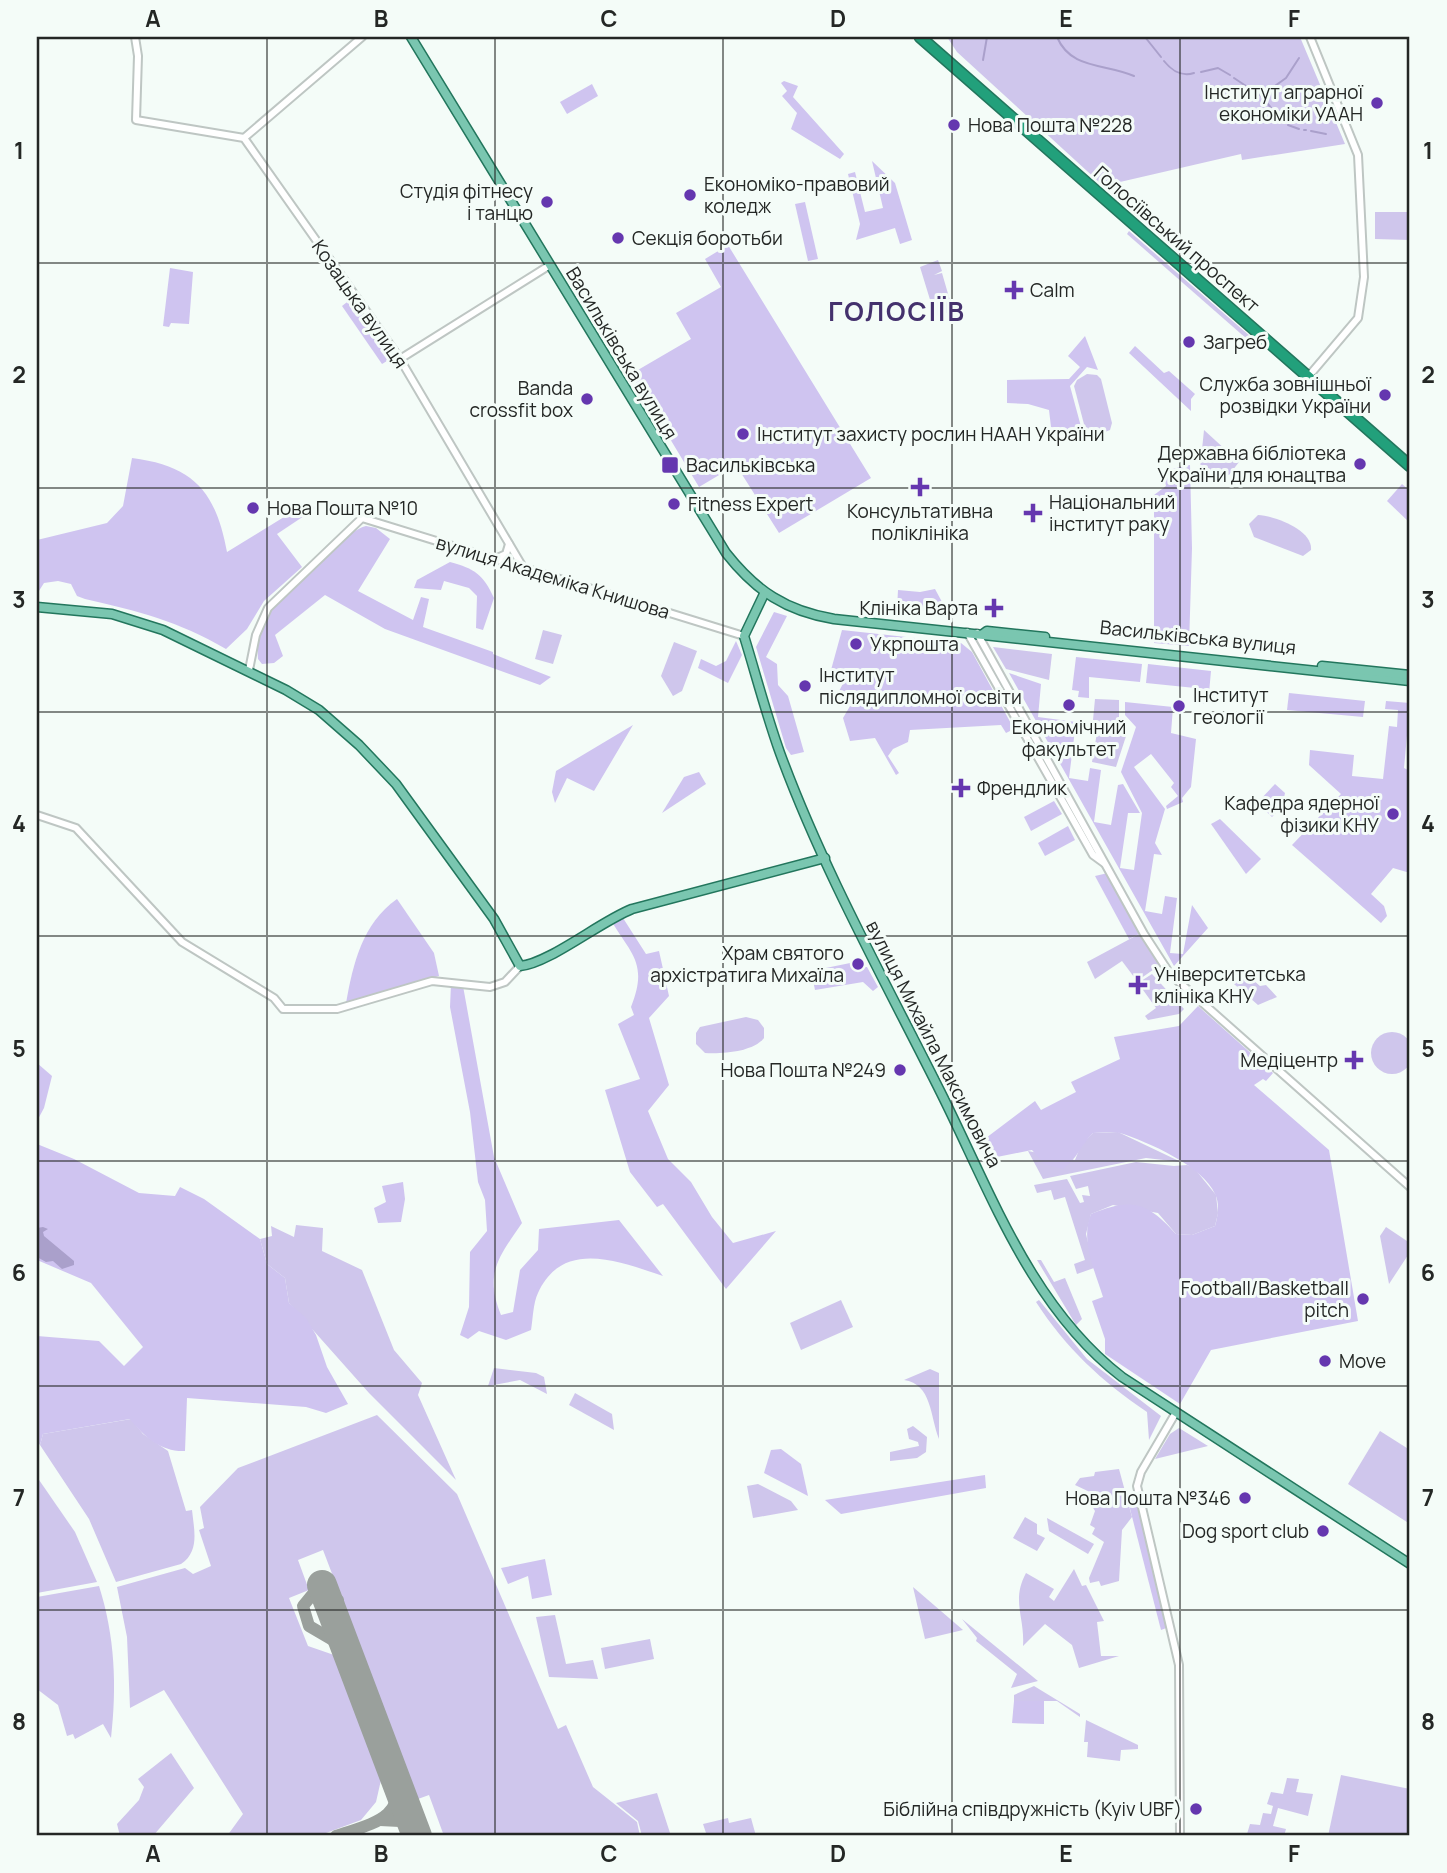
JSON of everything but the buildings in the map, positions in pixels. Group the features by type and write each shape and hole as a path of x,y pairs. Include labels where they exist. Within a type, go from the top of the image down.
{"highway":[{"name":"Голосіївський проспект","path":"920,37 1410,466"}],"main road":[{"name":"Васильківська вулиця","path":"411,37 726,553 764,594 813,616 1410,681"},
{"path":"744,636 764,594"},
{"path":"37,607 112,614 135,620 182,638 249,670 319,710 359,745 397,784 494,919 520,966 536,962 602,922 632,909 825,858"},
{"name":"Васильківська вулиця","path":"980,634 986,631 1410,675"},
{"name":"вулиця Михайла Максимовича","path":"744,636 780,753 825,858 1042,1290 1093,1353 1175,1415 1410,1564"}],"street":[{"path":"135,37 138,56 136,120 244,138 362,37"},
{"path":"1308,377 1358,318 1364,277 1358,155 1310,37"},
{"name":"Козацька вулиця","path":"244,138 400,359 524,569"},
{"path":"400,359 550,265"},
{"name":"вулиця Академіка Книшова","path":"249,670 256,635 268,608 362,518 744,636"},
{"path":"495,559 506,554 509,542"},
{"path":"967,632 1093,855 1106,864"},
{"path":"980,634 1144,934 1170,974 1410,1187"},
{"path":"37,815 76,828 177,937 274,998 283,1009 337,1009 432,981 490,987 505,982 520,966"},
{"path":"1175,1415 1140,1474 1137,1487 1180,1667 1180,1836"}],"shaded area":[{"path":"947,37 1300,37 1345,144 1242,160 1241,154 1107,185 1099,182 957,52"},
{"path":"784,81 798,86 793,97 844,154 840,159 791,129 797,113 782,96 787,91 781,83"},
{"path":"592,84 598,96 567,114 560,102"},
{"path":"872,161 895,183 912,240 900,244 895,228 856,240 860,224 848,174 855,172 865,212 883,208"},
{"path":"805,202 818,259 808,261 795,204"},
{"path":"1375,212 1410,212 1410,240 1375,239"},
{"path":"1129,231 1251,337 1248,340 1127,234"},
{"path":"728,245 871,478 779,533 736,465 699,487 631,374 691,339 676,313 721,287 705,259"},
{"path":"938,260 942,271 934,275 942,273 953,311 935,316 920,267"},
{"path":"170,268 193,272 189,324 171,323 169,327 163,326"},
{"path":"351,299 392,358 382,364 342,306"},
{"path":"1085,336 1098,370 1087,367 1070,386 1083,434 1051,427 1049,410 1028,404 1007,403 1007,380 1069,379 1080,367 1068,356"},
{"path":"1135,346 1164,373 1169,371 1195,394 1191,399 1191,411 1129,353"},
{"path":"1087,374 1097,375 1101,379 1112,423 1110,430 1095,436 1085,428 1074,386 1077,380"},
{"path":"1204,430 1239,462 1229,475 1221,475 1219,480 1206,478 1205,483 1195,482 1200,469"},
{"path":"132,458 172,468 199,486 209,498 216,514 227,552 297,509 319,506 277,534 302,567 264,601 247,629 226,649 157,618 77,596 71,584 58,581 44,583 37,594 37,540 107,523 123,506"},
{"path":"1190,465 1192,548 1189,646 1154,643 1154,495 1166,486 1163,471"},
{"path":"1402,484 1410,491 1410,523 1387,501"},
{"path":"1258,515 1283,521 1300,530 1310,543 1311,550 1303,556 1254,537 1249,524"},
{"path":"366,526 376,528 390,539 358,591 413,620 421,597 429,599 423,627 493,652 551,677 540,685 385,629 325,595 275,635 283,656 274,663 262,664 258,659 258,640 270,613 295,584 328,553 344,539"},
{"path":"450,562 477,574 486,583 494,598 483,630 476,628 477,596 469,588 444,581 441,590 414,588 417,580"},
{"path":"935,589 948,613 897,609 898,590 920,592"},
{"path":"774,612 787,616 766,657 777,664 778,685 788,696 804,752 791,755 786,748 756,647"},
{"path":"543,630 562,635 553,664 535,659"},
{"path":"842,630 961,643 972,652 1014,729 1006,733 1001,725 910,730 908,742 893,749 888,756 899,773 896,775 875,738 850,741 843,718 853,701 838,693 846,678 831,670"},
{"path":"736,641 742,655 728,683 698,668 701,659 716,666 726,661"},
{"path":"674,642 697,651 682,691 673,696 661,676"},
{"path":"993,647 1052,654 1049,680 1006,669"},
{"path":"1076,657 1142,664 1140,682 1089,677 1089,698 1078,697 1079,691 1072,690"},
{"path":"1148,664 1211,671 1208,704 1203,704 1205,689 1146,683"},
{"path":"1009,673 1041,684 1038,717 1076,722 1069,778 1088,781 1090,768 1101,770 1094,822 1111,825 1118,785 1123,784 1140,813 1128,813 1120,868 1134,870 1142,813 1121,772 1136,727 1125,715 1125,702 1173,707 1171,733 1196,739 1191,787 1182,798 1183,802 1167,809 1166,806 1178,796 1171,787 1174,783 1151,754 1134,767 1165,809 1155,843 1162,855 1154,854 1145,911 1162,914 1165,896 1177,898 1170,953 1183,954 1192,905 1208,928 1174,966"},
{"path":"1289,693 1365,701 1363,717 1287,710"},
{"path":"1095,699 1119,700 1119,718 1128,730 1116,767 1092,762 1099,721 1093,720"},
{"path":"1386,701 1410,703 1404,768 1410,771 1410,873 1393,868 1371,894 1384,906 1387,916 1381,923 1292,845 1341,794 1309,765 1310,750 1354,755 1352,776 1383,779 1389,726 1397,727 1398,710 1385,709"},
{"path":"633,725 594,791 567,778 555,803 552,792 556,771"},
{"path":"699,772 706,784 662,813 684,777"},
{"path":"1275,784 1285,793 1282,807 1272,817 1257,803"},
{"path":"1054,801 1062,814 1031,831 1024,817"},
{"path":"1220,819 1261,859 1246,874 1211,824"},
{"path":"1068,826 1075,840 1045,856 1038,843"},
{"path":"1108,873 1141,933 1129,939 1095,876"},
{"path":"397,899 434,953 439,976 346,1003 356,960 367,933 375,920"},
{"path":"623,918 646,954 659,951 669,996 649,1018 669,1085 648,1111 668,1159 691,1182 712,1217 733,1243 776,1231 726,1289 663,1204 657,1207 630,1172 605,1090 640,1079 618,1024 634,1015 631,1007 638,980 638,970 631,952 612,922"},
{"path":"1141,933 1160,965 1137,981 1122,961 1095,979 1087,962"},
{"path":"860,961 863,967 867,967 878,987 873,991 863,982 815,990 811,971"},
{"path":"1245,973 1260,986 1266,985 1277,997 1258,1005 1234,984"},
{"path":"1152,974 1184,1009 1179,1014 1148,1020 1145,1016 1156,1008 1138,983"},
{"path":"451,984 463,986 494,1157 522,1223 496,1266 494,1288 501,1315 513,1312 520,1270 538,1250 539,1229 619,1220 663,1276 611,1261 577,1260 562,1265 549,1276 536,1297 531,1330 506,1340 479,1331 468,1339 460,1335 469,1307 470,1252 487,1231 485,1200 478,1182 470,1112 450,1007"},
{"path":"1198,1006 1273,1073 1266,1081 1263,1079 1254,1085 1329,1150 1358,1321 1211,1350 1180,1404 1105,1354 1105,1339 1092,1301 1103,1297 1090,1256 1088,1224 1091,1214 1128,1204 1147,1209 1176,1234 1192,1235 1215,1226 1218,1202 1209,1184 1174,1156 1117,1132 1093,1133 1063,1169 1044,1164 1032,1150 992,1158 989,1167 978,1144 1035,1101 1041,1110 1076,1092 1071,1082 1120,1059 1114,1037 1179,1026"},
{"path":"746,1017 758,1020 764,1028 764,1038 759,1043 745,1049 705,1053 696,1044 696,1033 700,1027"},
{"path":"1392,1032 1407,1038 1413,1053 1407,1068 1392,1074 1377,1068 1371,1053 1377,1038"},
{"path":"37,1063 52,1076 44,1108 37,1121"},
{"path":"1118,1132 1181,1162 1146,1158 1043,1179 1028,1151 1075,1160 1081,1145 1093,1133"},
{"path":"37,1144 74,1159 139,1193 175,1196 180,1187 204,1199 260,1239 267,1264 285,1278 289,1303 306,1318 316,1335 327,1367 348,1404 326,1413 306,1407 187,1398 185,1451 169,1449 154,1442 130,1419 43,1434 40,1445 37,1441 37,1336 99,1341 124,1366 143,1347 91,1283 37,1260"},
{"path":"1136,1162 1187,1165 1194,1168 1216,1195 1218,1213 1215,1226 1192,1235 1176,1234 1158,1213 1113,1205 1091,1214 1086,1234 1094,1268 1077,1274 1074,1264 1085,1260 1065,1197 1054,1200 1051,1190 1037,1193 1034,1185 1067,1179 1080,1203 1084,1202 1082,1195 1090,1196 1088,1186 1076,1189 1070,1176"},
{"path":"403,1182 405,1199 401,1222 378,1223 374,1208 386,1202 382,1186"},
{"path":"296,1225 323,1228 322,1251 362,1270 394,1350 422,1383 418,1395 456,1480 369,1393 289,1303 285,1278 267,1264 260,1239 272,1236 271,1226 294,1237"},
{"path":"1386,1227 1410,1243 1410,1252 1389,1284 1380,1236"},
{"path":"37,1228 48,1229 43,1232 44,1236 74,1261 74,1265 62,1269 53,1261 46,1262 37,1257"},
{"path":"1037,1260 1041,1260 1054,1282 1065,1278 1082,1319 1076,1325"},
{"path":"841,1300 853,1327 801,1350 790,1323"},
{"path":"1039,1300 1087,1359 1161,1416 1149,1440 1147,1412 1100,1376 1072,1349 1036,1302"},
{"path":"494,1368 536,1373 544,1377 547,1394 520,1380 488,1386"},
{"path":"930,1369 939,1373 939,1439 925,1394 913,1383 904,1380"},
{"path":"575,1393 612,1414 614,1430 569,1405"},
{"path":"377,1415 457,1494 558,1729 566,1725 593,1787 637,1822 640,1836 444,1836 429,1795 418,1799 323,1550 298,1560 309,1590 289,1598 308,1646 334,1655 381,1780 376,1802 361,1820 318,1836 227,1836 243,1814 164,1690 130,1708 127,1637 117,1587 185,1568 193,1574 211,1566 199,1530 204,1528 200,1507 238,1468"},
{"path":"131,1419 143,1434 168,1451 186,1511 192,1510 194,1540 191,1553 181,1564 116,1582 89,1519 40,1445 43,1434"},
{"path":"913,1426 927,1437 926,1452 917,1458 890,1461 890,1452 919,1446 918,1442 909,1439 907,1429"},
{"path":"1179,1428 1208,1446 1155,1459 1170,1434"},
{"path":"1380,1431 1410,1450 1410,1524 1348,1484"},
{"path":"781,1449 801,1464 808,1496 764,1473 771,1450"},
{"path":"1119,1469 1132,1517 1122,1530 1119,1581 1101,1586 1099,1581 1090,1583 1089,1578 1104,1542 1092,1534 1095,1528 1090,1525 1095,1511 1092,1506 1094,1494 1075,1485 1080,1478 1094,1476 1095,1472"},
{"path":"985,1475 986,1488 841,1514 825,1500"},
{"path":"37,1477 75,1532 97,1582 37,1593"},
{"path":"758,1484 791,1501 798,1510 753,1518 747,1486"},
{"path":"1136,1499 1169,1627 1161,1630 1128,1501"},
{"path":"1025,1517 1037,1524 1037,1534 1045,1538 1037,1551 1013,1538"},
{"path":"1047,1518 1094,1544 1088,1554 1049,1531"},
{"path":"545,1559 552,1595 532,1599 528,1576 508,1584 501,1568"},
{"path":"1074,1569 1082,1586 1086,1585 1104,1621 1097,1622 1101,1656 1119,1656 1079,1668 1072,1645 1045,1624 1023,1646 1019,1601 1019,1592 1026,1573 1054,1589 1049,1597 1054,1601"},
{"path":"99,1586 113,1662 111,1738 103,1724 75,1739 73,1734 67,1736 58,1705 37,1689 37,1597"},
{"path":"913,1587 963,1630 925,1639"},
{"path":"555,1615 566,1664 593,1660 598,1679 549,1677 536,1617"},
{"path":"962,1619 1038,1681 1011,1688 1017,1674 976,1641 977,1638"},
{"path":"650,1639 654,1659 605,1669 601,1648"},
{"path":"1034,1686 1080,1714 1080,1717 1057,1701 1014,1701 1014,1695"},
{"path":"1014,1701 1044,1701 1044,1724 1012,1723"},
{"path":"1086,1720 1138,1745 1138,1749 1121,1750 1120,1761 1087,1757 1088,1742 1084,1742"},
{"path":"171,1753 194,1788 153,1836 120,1836 117,1824 139,1800 144,1787 138,1779"},
{"path":"1341,1775 1410,1789 1410,1836 1328,1836"},
{"path":"1287,1778 1299,1779 1296,1792 1313,1794 1308,1816 1278,1808 1273,1826 1286,1829 1284,1836 1247,1834 1250,1824 1260,1825 1263,1813 1271,1814 1273,1806 1267,1804 1271,1792 1283,1794"},
{"path":"657,1793 671,1836 642,1836 638,1821 616,1803"},
{"path":"728,1818 729,1823 751,1818 756,1836 707,1836 703,1824"}],"waterway":[{"path":"983,60 987,37"},
{"path":"1057,37 1063,48 1080,60 1134,76"},
{"path":"1145,37 1161,57"},
{"path":"1261,96 1286,78 1299,58"},
{"path":"1164,61 1177,72 1194,73"},
{"path":"1201,72 1218,68 1230,75"},
{"path":"1234,78 1261,96 1284,123"},
{"path":"1288,125 1299,129"},
{"path":"1311,131 1326,134"}],"taxiway":[{"path":"340,1632 338,1600 326,1591 312,1595 303,1606 309,1626 338,1643 349,1657"},
{"path":"336,1836 373,1823 391,1810 396,1801 394,1773"},
{"path":"380,1820 400,1821 417,1836"}],"runway":[{"path":"322,1585 417,1836"}],"place":[{"name":"Інститут аграрної економіки УААН","path":"1377,103"},
{"name":"Нова Пошта №228","path":"954,125"},
{"name":"Економіко-правовий коледж","path":"690,195"},
{"name":"Студія фітнесу і танцю","path":"547,202"},
{"name":"Секція боротьби","path":"618,238"},
{"name":"Calm","path":"1014,290"},
{"name":"Загреб","path":"1189,342"},
{"name":"Служба зовнішньої розвідки України","path":"1385,395"},
{"name":"Banda crossfit box","path":"587,399"},
{"name":"Інститут захисту рослин НААН України","path":"743,434"},
{"name":"Державна бібліотека України для юнацтва","path":"1360,464"},
{"name":"Васильківська","path":"670,465"},
{"name":"Консультативна поліклініка","path":"920,487"},
{"name":"Fitness Expert","path":"674,504"},
{"name":"Нова Пошта №10","path":"253,508"},
{"name":"Національний інститут раку","path":"1033,513"},
{"name":"Клініка Варта","path":"994,608"},
{"name":"Укрпошта","path":"856,644"},
{"name":"Інститут післядипломної освіти","path":"805,686"},
{"name":"Економічний факультет","path":"1069,705"},
{"name":"Інститут геології","path":"1179,706"},
{"name":"Френдлик","path":"961,788"},
{"name":"Кафедра ядерної фізики КНУ","path":"1393,814"},
{"name":"Храм святого архістратига Михаїла","path":"858,964"},
{"name":"Університетська клініка КНУ","path":"1138,985"},
{"name":"Медіцентр","path":"1354,1060"},
{"name":"Нова Пошта №249","path":"900,1070"},
{"name":"Football/Basketball pitch","path":"1363,1299"},
{"name":"Move","path":"1325,1361"},
{"name":"Нова Пошта №346","path":"1245,1498"},
{"name":"Dog sport club","path":"1323,1531"},
{"name":"Біблійна співдружність (Kyiv UBF)","path":"1196,1809"}],"district":[{"name":"ГОЛОСІЇВ","path":"897,311"}]}
